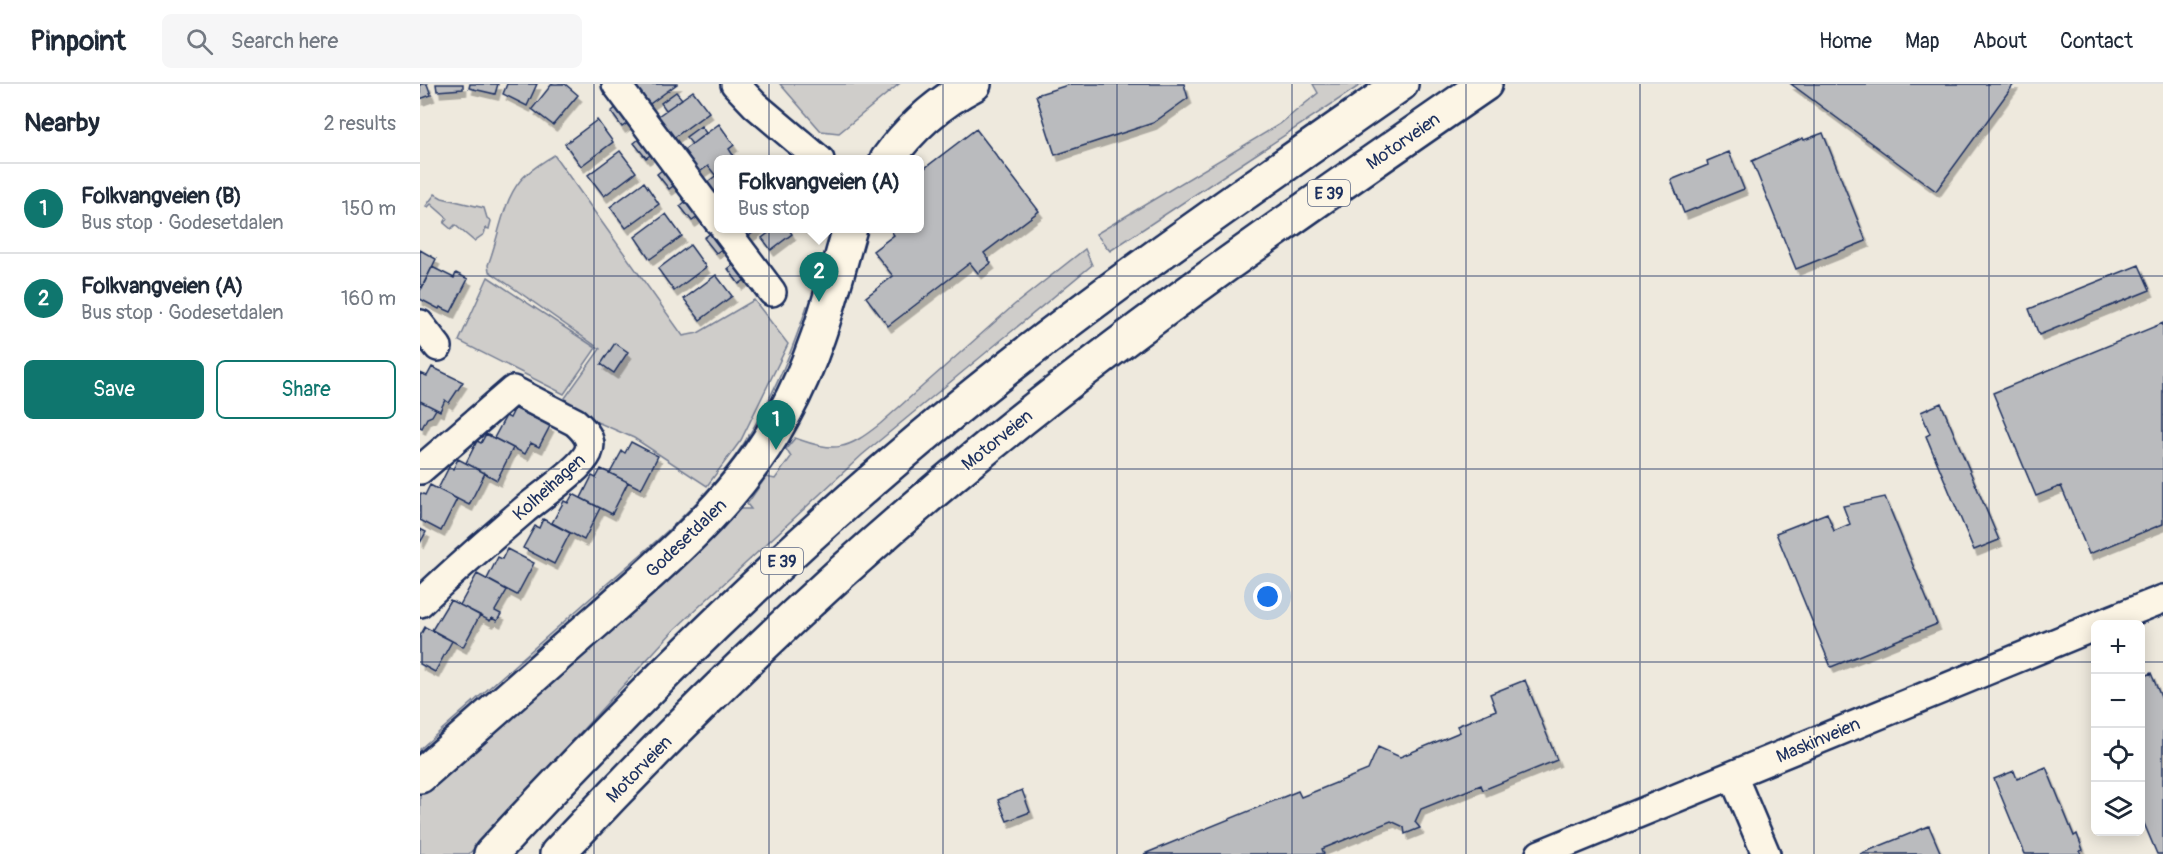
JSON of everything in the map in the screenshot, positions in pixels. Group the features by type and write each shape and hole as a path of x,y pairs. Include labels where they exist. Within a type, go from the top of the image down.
{"main road":[{"path":"891,155 934,109 974,84"},
{"name":"E 39","path":"491,854 689,648 770,572 903,454 961,405 1100,297 1401,84"},
{"name":"Motorveien","path":"557,854 726,681 847,569 981,452 1130,336 1304,210 1485,84"},
{"name":"Godesetdalen","path":"420,776 684,544 730,495 763,450 783,417 809,365 849,233"}],"street":[{"path":"616,84 714,216"},
{"path":"735,84 755,105 815,155"},
{"path":"728,233 772,292"},
{"path":"420,324 438,347"},
{"name":"Kolheihagen","path":"420,470 513,390 575,422 584,429 590,446 588,454 580,464 523,510 420,603"},
{"path":"2110,620 2163,599"},
{"name":"Maskinveien","path":"1540,854 2091,628"},
{"path":"1733,776 1766,854"}],"shaded area":[{"path":"780,84 899,84 839,133 821,131"},
{"path":"1313,84 1362,84 1110,251 1096,234 1280,124 1318,93"},
{"path":"554,155 683,336 698,333 754,300 788,344 741,440 707,486 634,438 576,413 565,398 600,349 489,271 488,265 501,221 514,189 527,173"},
{"path":"435,194 442,198 484,208 487,218 491,221 489,229 486,228 484,234 474,241 455,225 451,229 444,223 447,218 431,204 426,206"},
{"path":"1085,249 1092,265 862,455 675,629 469,854 420,854 420,789 727,509 751,509 747,504 766,477 775,479 791,457 786,449 795,438 831,447 849,444 859,439 880,424 1014,305"},
{"path":"488,277 596,348 564,394 459,341"},
{"path":"807,306 816,309 801,354 731,478 420,761 420,749 668,530 703,496 734,458 767,404 785,366"}],"building":[{"path":"420,84 427,84 431,95 420,99"},
{"path":"436,84 463,84 463,89 437,91"},
{"path":"470,84 498,84 495,94 469,88"},
{"path":"507,84 537,84 527,106 503,94"},
{"path":"552,84 565,84 578,95 553,125 532,109"},
{"path":"632,84 677,84 647,106"},
{"path":"1071,84 1184,84 1188,98 1153,123 1055,155 1036,95"},
{"path":"1791,84 2014,84 1936,191"},
{"path":"693,91 709,112 672,139 651,121"},
{"path":"676,92 682,99 666,110 661,103"},
{"path":"620,104 632,120 622,127 611,112"},
{"path":"597,120 613,142 581,166 565,144"},
{"path":"719,124 734,145 729,149 733,155 714,155 714,174 708,166 698,173 677,155"},
{"path":"701,126 706,133 692,144 686,137"},
{"path":"976,129 1039,211 984,253 991,263 978,273 970,263 888,326 866,297 893,276 873,251 894,235 893,233 924,233 924,169"},
{"path":"1823,133 1866,241 1796,269 1752,161 1803,138 1804,140"},
{"path":"644,135 656,151 646,158 634,143"},
{"path":"620,151 636,172 604,196 588,175"},
{"path":"1729,152 1744,189 1684,213 1671,180 1708,165 1707,161"},
{"path":"667,166 679,182 669,189 657,174"},
{"path":"714,177 714,198 701,187"},
{"path":"644,182 659,204 626,228 610,207"},
{"path":"690,198 702,214 692,221 680,206"},
{"path":"666,214 682,236 650,259 635,237"},
{"path":"714,231 726,246 716,253 704,238"},
{"path":"740,233 752,233 746,238"},
{"path":"768,233 792,234 771,250 762,238"},
{"path":"690,245 706,267 674,291 658,269"},
{"path":"420,250 436,259 422,288 420,287"},
{"path":"738,261 749,277 739,284 728,269"},
{"path":"2139,265 2150,290 2039,335 2029,309"},
{"path":"432,267 454,278 456,273 468,279 451,312 440,307 439,309 420,299 420,291"},
{"path":"716,275 732,296 700,320 684,299"},
{"path":"2163,323 2163,524 2089,554 2061,486 2036,496 1993,393"},
{"path":"615,343 628,352 614,373 601,364"},
{"path":"432,367 463,382 449,403 445,400 440,411 420,401 420,373 427,376"},
{"path":"420,401 436,409 432,416 427,418 422,428 420,427"},
{"path":"1941,403 1999,540 1974,550 1926,436 1930,434 1921,412"},
{"path":"515,408 550,426 539,447 531,443 525,454 494,438 506,416 510,418"},
{"path":"486,434 513,448 497,480 466,463 477,441 481,443"},
{"path":"631,442 658,456 641,489 610,473 622,451 625,453"},
{"path":"458,459 485,473 469,505 438,489 449,467 453,469"},
{"path":"601,469 628,482 612,514 581,498 592,476 596,478"},
{"path":"430,485 457,499 441,531 420,520 420,495 421,493 425,495"},
{"path":"573,494 600,508 584,540 552,523 564,501 568,503"},
{"path":"1885,497 1937,624 1831,667 1776,533 1827,513 1834,531 1850,524 1843,506"},
{"path":"543,519 570,533 554,564 523,548 535,526 539,528"},
{"path":"420,529 426,532 420,543"},
{"path":"507,549 534,563 517,595 487,579 498,557 502,559"},
{"path":"477,574 507,590 495,611 501,614 497,621 492,618 490,621 460,605"},
{"path":"450,600 480,615 463,647 432,630"},
{"path":"425,627 452,641 435,672 420,664 420,636"},
{"path":"2151,673 2163,702 2163,854 2157,854 2145,826 2145,676"},
{"path":"1525,680 1557,760 1483,790 1481,785 1421,809 1415,822 1420,828 1405,834 1404,827 1391,821 1322,849 1324,854 1144,854 1298,791 1301,797 1368,770 1378,747 1400,757 1460,732 1457,726 1496,710 1490,694"},
{"path":"2046,767 2074,836 2077,834 2083,850 2080,851 2081,854 2025,854 1994,779 2014,771 2017,779"},
{"path":"1022,790 1030,812 1007,821 998,800"},
{"path":"1929,826 1941,854 1860,854"}],"place":[{"name":"Folkvangveien (A)","path":"819,302"},
{"name":"Folkvangveien (B)","path":"776,450"}]}
